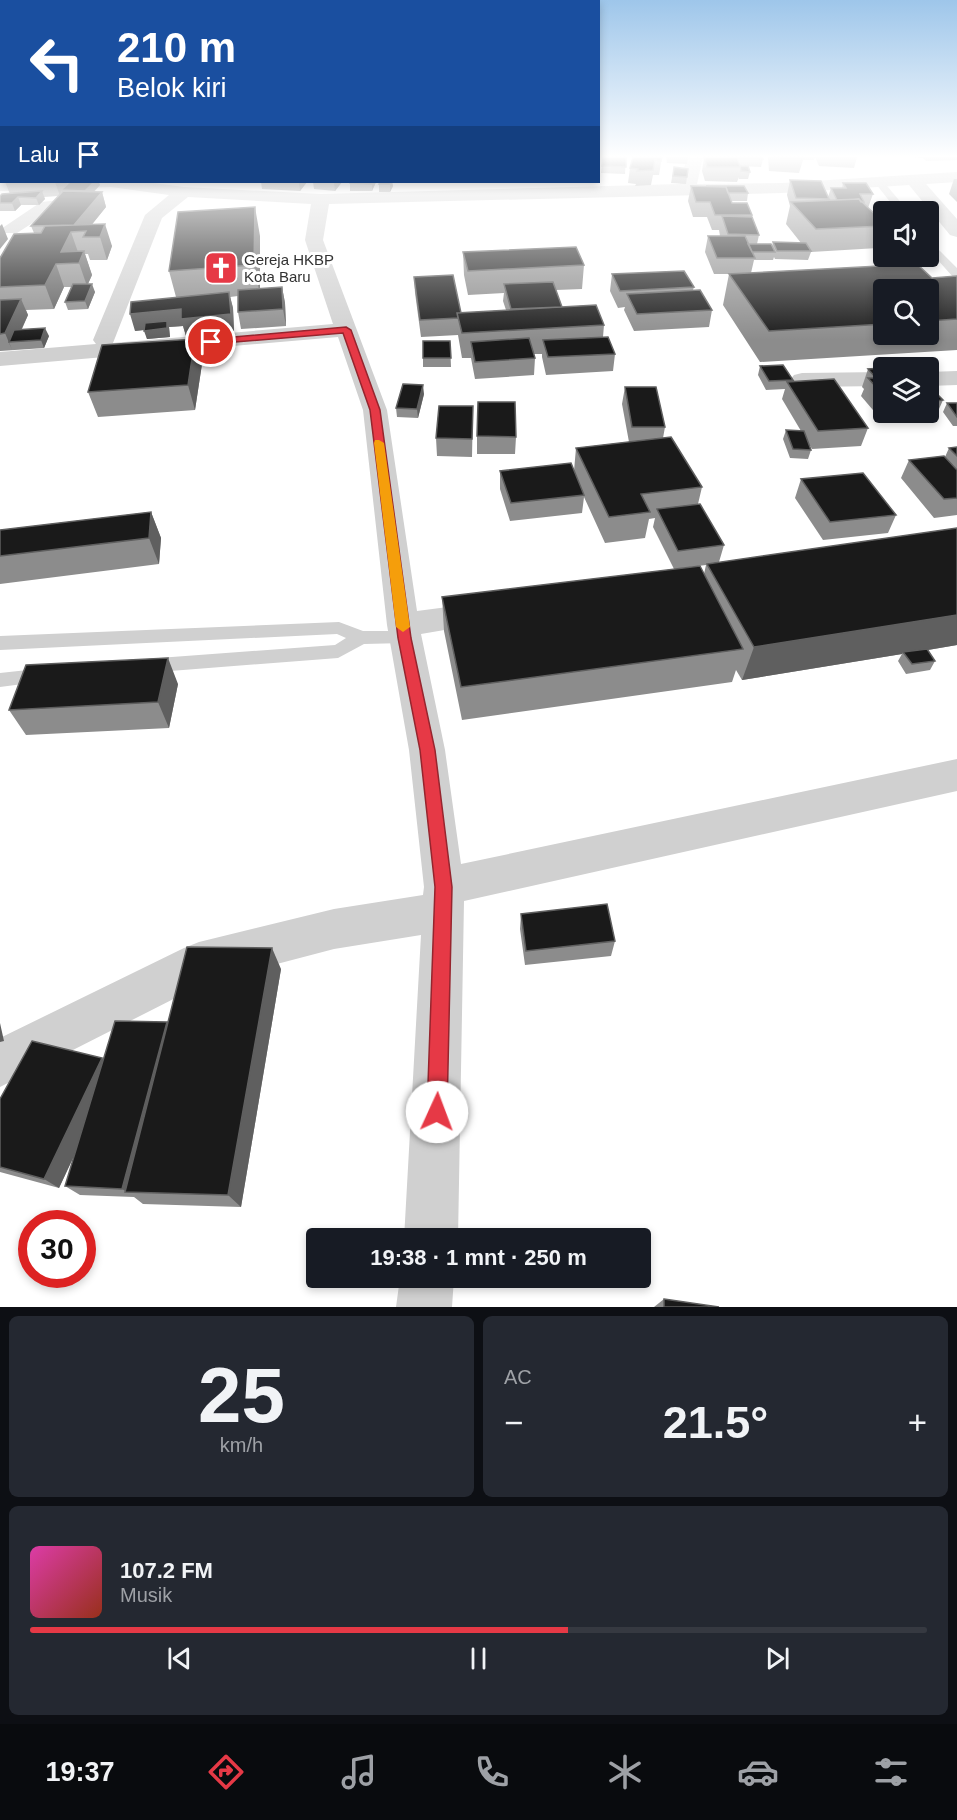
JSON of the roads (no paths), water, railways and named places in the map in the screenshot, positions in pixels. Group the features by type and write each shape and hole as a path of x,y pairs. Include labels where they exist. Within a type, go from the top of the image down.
{"street":[{"path":"10,229 26,218"},
{"path":"104,340 153,218"},
{"path":"314,218 314,240 375,410 404,631 427,750 443,899 434,1201 431,1228"},
{"path":"946,218 957,231"},
{"path":"0,359 346,330"},
{"path":"939,379 957,378"},
{"path":"802,380 873,379"},
{"path":"404,631 509,610"},
{"path":"3,1068 199,963 443,899 957,775"},
{"path":"424,1307 426,1288"}],"lane":[{"path":"939,258 953,278"},
{"path":"0,643 339,628 361,638"},
{"path":"125,668 338,651 361,638 404,631"},
{"path":"205,660 208,635"},
{"path":"0,680 68,673"}],"place":[{"name":"Gereja HKBP Kota Baru","path":"221,268"}]}
